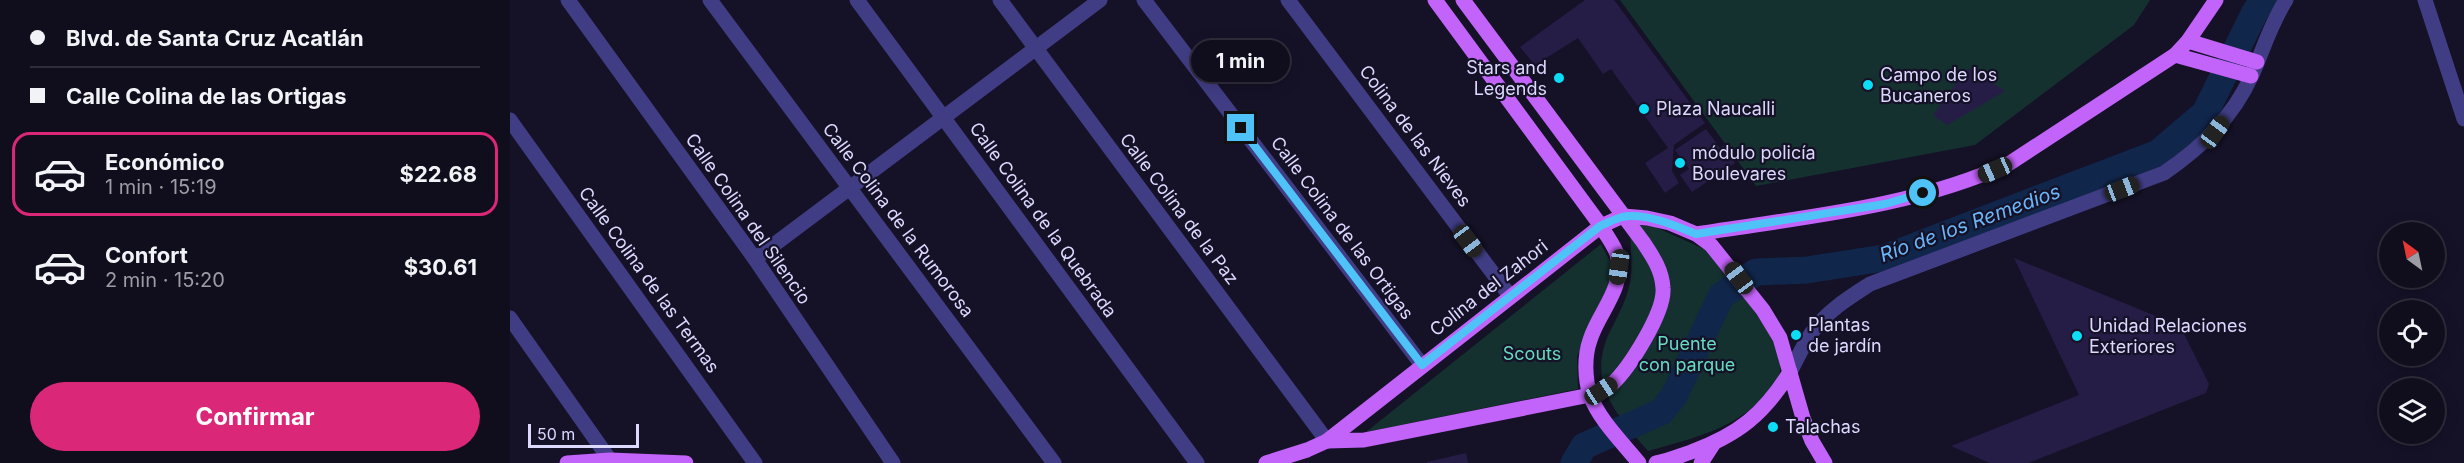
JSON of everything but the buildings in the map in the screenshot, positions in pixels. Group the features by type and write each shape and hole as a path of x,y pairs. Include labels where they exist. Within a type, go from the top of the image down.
{"main road":[{"path":"1435,0 1600,226 1616,252 1619,267 1612,298 1590,340 1586,366 1590,395 1599,412 1639,463"},
{"path":"1266,463 1327,441 1364,440 1590,395 1612,384 1620,374 1646,334 1662,302 1661,272 1643,242 1463,0"},
{"path":"1696,234 1885,204 1980,177 2010,164 2175,55 2188,41 2216,0"},
{"path":"2188,41 2210,47 2250,68"},
{"path":"2175,55 2197,63 2250,68"},
{"name":"Colina del Zahori","path":"1327,441 1600,226 1623,216"},
{"path":"1623,216 1670,223 1696,234 1711,245 1727,262 1763,310 1780,338 1812,441 1825,463"},
{"path":"1656,463 1714,443 1747,425 1778,392 1790,372"},
{"path":"1701,463 1714,443"},
{"path":"575,462 610,460 685,463"}],"street":[{"name":"Calle Colina del Silencio","path":"568,0 755,259 893,463"},
{"name":"Calle Colina de la Rumorosa","path":"710,0 1054,463"},
{"name":"Calle Colina de la Quebrada","path":"857,0 1197,463"},
{"name":"Calle Colina de la Paz","path":"1000,0 1327,441"},
{"path":"755,259 1100,0"},
{"name":"Calle Colina de las Ortigas","path":"1144,0 1422,365"},
{"name":"Colina de las Nieves","path":"1288,0 1510,296"},
{"path":"1790,372 1812,331 1846,299 1870,284 2164,173 2193,153 2215,132 2240,97 2250,68 2286,0"},
{"path":"2425,0 2464,119"},
{"name":"Calle Colina de las Termas","path":"510,120 755,463"},
{"path":"510,318 610,460"}],"green space":[{"name":"Campo de los Bucaneros","path":"1620,0 2150,0 2134,25 1975,145 1756,186"},
{"name":"Puente con parque","path":"1632,224 1655,227 1711,252 1775,340 1780,364 1779,376 1746,413 1715,430 1648,451 1609,400 1601,371 1602,355 1607,338 1630,283"},
{"name":"Scouts","path":"1601,244 1612,265 1608,287 1589,325 1577,357 1578,389 1366,432"}],"waterway":[{"name":"Río de los Remedios","path":"1574,463 1584,446 1661,412 1674,396 1721,296 1756,272 1807,270 1884,258 2158,153 2205,113 2255,12 2264,0"}],"place":[{"name":"Stars and Legends","path":"1559,78"},
{"name":"Campo de los Bucaneros","path":"1868,85"},
{"name":"Plaza Naucalli","path":"1644,109"},
{"name":"módulo policía Boulevares","path":"1680,163"},
{"name":"Plantas de jardín","path":"1796,335"},
{"name":"Unidad Relaciones Exteriores","path":"2077,336"},
{"name":"Talachas","path":"1773,427"}],"route":[{"path":"1241,128 1422,365 1600,226 1623,216 1670,223 1696,234 1885,204 1923,193"}]}
